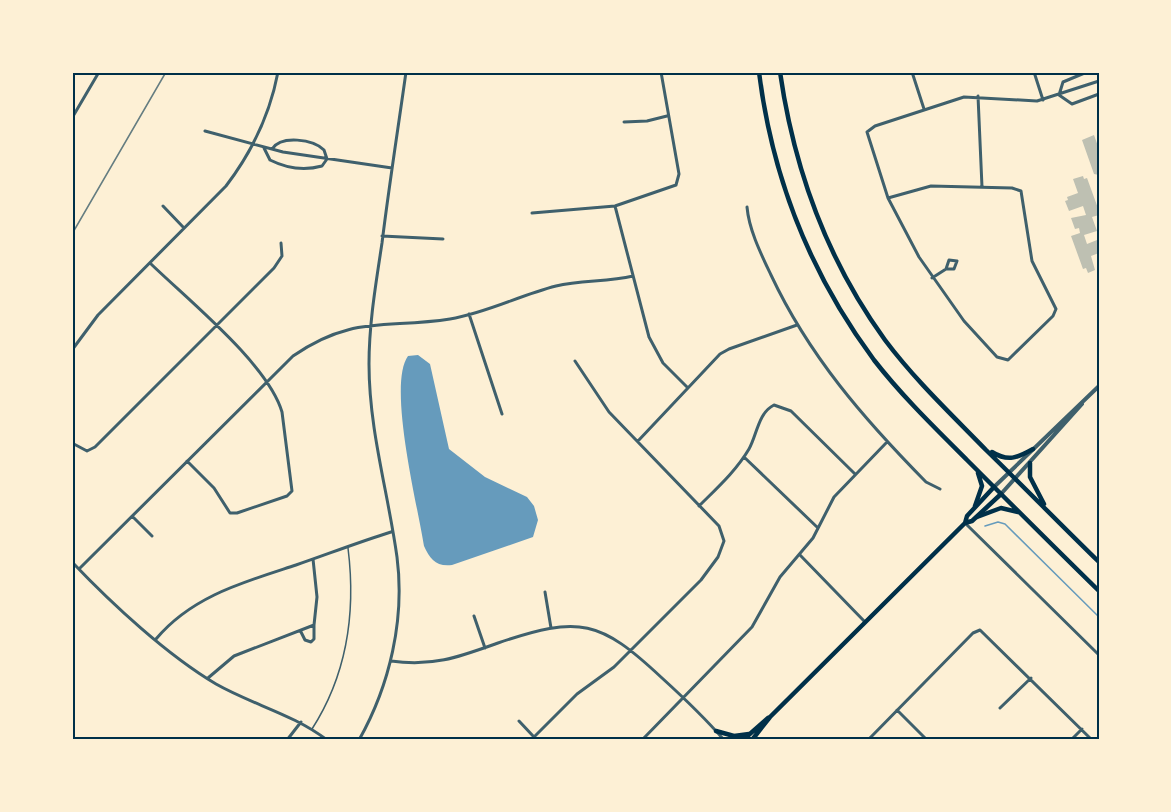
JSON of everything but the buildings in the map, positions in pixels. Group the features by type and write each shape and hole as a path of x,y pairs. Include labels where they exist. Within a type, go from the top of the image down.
{"main road":[{"path":"759,72 776,161 795,218 821,276 875,361 910,403 1099,591"},
{"path":"780,72 786,113 805,186 827,242 848,282 885,339 906,367 1099,562"},
{"path":"983,447 1005,459 1018,458 1033,449"},
{"path":"967,460 981,480 975,506"},
{"path":"1030,463 1031,482 1048,512"},
{"path":"965,523 966,516 994,487"},
{"path":"977,517 1001,494"},
{"path":"743,740 770,717 965,523 1004,508 1023,516"},
{"path":"752,740 770,717"},
{"path":"716,731 734,736 749,734"}],"street":[{"path":"72,118 99,72"},
{"path":"72,350 98,315 226,186 240,168 266,119 278,72"},
{"path":"359,740 381,694 391,661 397,622 399,588 392,532 372,421 369,366 371,324 382,236 406,72"},
{"path":"532,213 615,206 678,183 679,174 661,72"},
{"path":"912,72 924,109"},
{"path":"1034,72 1043,100"},
{"path":"1059,95 1063,82 1087,72"},
{"path":"888,198 931,186 1018,189 1023,195 1032,261 1044,289 1056,307 1053,316 1012,357 1004,361 977,336 932,278 906,236 888,198 867,132 875,126 964,97 1043,100 1099,81"},
{"path":"1059,95 1072,104 1099,94"},
{"path":"978,96 982,187"},
{"path":"624,122 648,121 667,116"},
{"path":"205,131 264,148 392,168"},
{"path":"272,149 276,142 283,140 316,144 324,150 327,159"},
{"path":"264,148 270,160 281,165 310,169 322,166 327,159"},
{"path":"163,206 184,228"},
{"path":"615,206 652,345 663,363 687,387"},
{"path":"747,207 748,217 763,259 797,325 840,389 926,482 940,489"},
{"path":"382,236 443,239"},
{"path":"72,443 87,451 95,447 274,268 282,256 281,243"},
{"path":"932,278 946,269 954,269 957,261 949,260 946,269"},
{"path":"150,263 267,381 282,412 292,491 287,496 237,513 230,513 219,494 187,461"},
{"path":"78,569 293,356 314,343 344,329 371,324 420,322 469,314 552,287 633,276"},
{"path":"469,314 502,414"},
{"path":"639,441 687,387 729,349 797,325"},
{"path":"519,721 533,738 577,694 606,674 701,580 718,557 724,535 639,441 609,412 575,361"},
{"path":"994,487 1099,386"},
{"path":"1001,494 1073,417 1086,399"},
{"path":"699,506 744,457 762,416 770,407 780,405 791,411 854,473"},
{"path":"642,740 752,627 780,577 800,555 818,528 834,497 854,473 887,442"},
{"path":"744,457 818,528"},
{"path":"132,516 152,536"},
{"path":"965,523 1099,655"},
{"path":"156,639 180,615 201,600 230,587 392,532"},
{"path":"800,555 865,622"},
{"path":"301,631 305,640 311,642 314,639 317,597 313,559"},
{"path":"72,562 182,662 240,696 301,722 327,740"},
{"path":"545,592 551,628"},
{"path":"474,616 485,648"},
{"path":"207,678 234,656 314,625"},
{"path":"391,661 436,663 551,628 576,626 596,630 615,638 631,649 724,740"},
{"path":"868,740 973,633 980,630 1092,740"},
{"path":"1000,708 1031,678"},
{"path":"897,710 927,740"},
{"path":"288,740 301,722"},
{"path":"1071,740 1082,729"}],"lane":[{"path":"312,729 339,676 348,637 352,582 348,547"}],"water":[{"path":"418,355 430,364 449,449 485,477 527,497 534,506 538,520 533,537 452,565 442,565 429,555 424,546 402,419 402,371 408,356"}],"waterway":[{"path":"985,526 998,522 1005,524 1099,617"}],"railway":[{"path":"72,234 166,72"}]}
